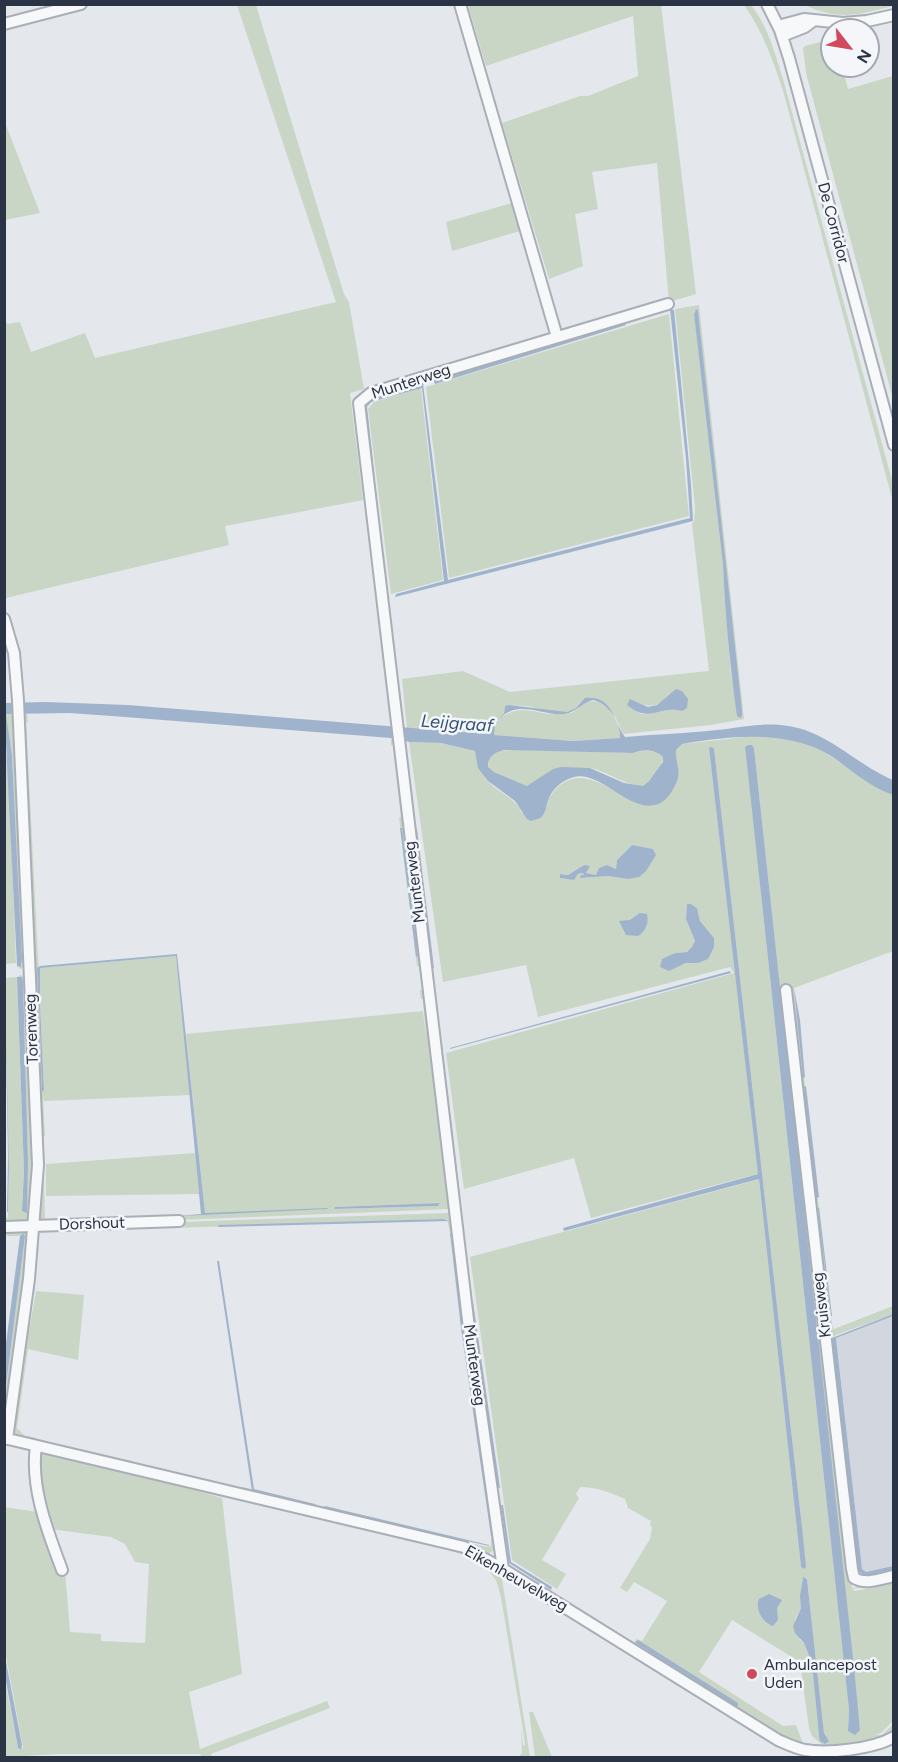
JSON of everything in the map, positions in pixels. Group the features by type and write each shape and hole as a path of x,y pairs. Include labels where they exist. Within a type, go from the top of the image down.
{"street":[{"path":"4,24 81,4"},
{"path":"460,4 556,337"},
{"name":"De Corridor","path":"766,4 780,31 894,445"},
{"path":"780,31 804,19 843,23 894,15"},
{"name":"Munterweg","path":"503,1569 469,1328 359,403 371,393 668,304"},
{"name":"Torenweg","path":"4,620 14,653 18,700 38,1165 34,1226 6,1439"},
{"name":"Kruisweg","path":"786,990 852,1569 854,1578 860,1582 894,1576"},
{"name":"Dorshout","path":"4,1227 179,1221"},
{"name":"Eikenheuvelweg","path":"6,1439 464,1547 778,1740 793,1747 818,1752 872,1746 894,1737"},
{"path":"36,1446 37,1489 62,1570"}],"shaded area":[{"path":"893,1316 893,1566 866,1572 862,1569 836,1337"}],"green space":[{"path":"893,4 893,6 849,15 828,13 804,5"},
{"path":"237,5 256,5 344,294 349,302 364,389 350,393 363,500 225,526 229,545 6,598 5,321 7,324 20,322 31,352 85,333 95,358 336,302"},
{"path":"468,5 661,5 696,294 669,302 657,163 592,172 598,209 575,214 583,266 549,279 502,123 580,96 588,96 638,76 633,16 486,66"},
{"path":"744,5 751,5 762,22 783,79 893,484 893,502 784,94 767,48"},
{"path":"820,42 820,78 845,78 848,89 893,76 893,399 806,73 803,48"},
{"path":"4,120 40,213 5,220 4,220"},
{"path":"512,203 520,231 452,251 446,222"},
{"path":"699,305 744,719 711,725 623,734 618,721 604,705 617,724 620,738 573,741 494,735 499,719 486,734 407,729 402,679 463,671 510,692 709,671 692,524 695,508 675,309","holes":["694,311 698,311 742,716 731,675 723,565","669,694 682,711 667,710 641,714 630,699 651,706 661,703","592,698 604,705 588,702 568,714 518,710 503,716 505,706 525,706 563,713 571,711"]},
{"path":"669,314 689,516 449,578 426,387"},
{"path":"421,388 443,580 391,594 368,409 374,402"},
{"path":"16,713 25,968 20,969 17,966 22,965 12,755 6,714"},
{"path":"21,713 27,713 28,723 26,721 40,995 39,968 176,956 190,1095 44,1101 43,1097 45,1221 205,1214 186,1034 423,1011 426,1038 423,999 421,999 420,990 422,990 399,817 401,817 393,745 391,745 391,738 396,739 450,1209 179,1220 38,1222","holes":["39,1004 44,1090 42,1091","440,1203 438,1206 334,1209 335,1207"]},
{"path":"4,733 9,780 16,963 5,964"},
{"path":"754,736 794,740 821,751 876,787 893,795 893,951 794,988 832,1325 834,1329 893,1306 893,1314 832,1338 860,1573 857,1574 784,991 852,1588 893,1579 893,1581 852,1589 855,1591 893,1583 893,1721 881,1733 875,1735 882,1735 893,1724 893,1734 875,1741 826,1748 812,1736 809,1728 800,1662 732,1620 699,1672 783,1726 796,1725 802,1746 786,1742 633,1646 636,1639 642,1641 667,1601 634,1582 627,1592 620,1588 650,1539 652,1528 651,1521 628,1508 625,1499 603,1490 580,1487 576,1494 579,1498 542,1560 566,1574 557,1589 512,1560 470,1257 757,1180 757,1174 591,1218 574,1158 464,1189 446,1053 734,973 730,967 538,1017 526,965 443,982 409,742 441,743 475,751 483,774 488,781 511,799 522,813 544,814 556,789 574,778 596,781 642,804 654,806 678,766 676,750 682,744","holes":["752,745 860,1730 848,1728 849,1710 761,895","709,748 714,748 801,1518 804,1569 801,1567 759,1179","632,845 653,850 628,879 608,876 580,878 584,875 583,873 572,879 564,879 561,874 568,875 584,865 587,870 586,874 596,875 599,868 607,865 616,869 617,860","687,904 697,908 700,921 714,938 714,947 692,963 686,963 669,971 675,953 687,952 693,947 695,941 686,919","807,1578 824,1733 829,1741 819,1737 812,1663 804,1643 800,1640 795,1619 801,1608 802,1579","636,1640 738,1704 736,1707 637,1644"]},
{"path":"649,750 663,757 659,769 643,786 628,783 597,770 584,768 567,771 527,786 494,772 488,767 489,759 496,751 633,753"},
{"path":"20,975 26,977 34,1172 29,1218 23,1222 5,1223 8,1217 9,1167 4,978 17,977 24,1171 22,1207 28,1160 23,981 22,977 18,977"},
{"path":"195,1153 199,1194 46,1196 46,1164"},
{"path":"451,1214 496,1549 489,1553 18,1437 14,1432 30,1290 36,1288 33,1291 29,1332 36,1291 84,1295 78,1360 28,1349 17,1428 27,1438 27,1436 36,1438 132,1461 140,1465 242,1489 242,1487 252,1489 487,1547 491,1546 493,1535 451,1233 447,1219 173,1228 173,1223 178,1222"},
{"path":"5,1229 26,1231 29,1235 5,1428 5,1394 25,1236 23,1233 20,1236 7,1236"},
{"path":"42,1451 263,1503 264,1507 188,1488 222,1498 242,1674 189,1692 200,1749 327,1701 330,1708 211,1754 212,1757 202,1757 200,1754 59,1754 5,1757 4,1676 18,1748 19,1750 23,1748 5,1651 4,1507 37,1512 31,1486 35,1487 49,1540 60,1570 65,1570 70,1632 101,1634 101,1641 145,1643 149,1564 135,1562 125,1544 111,1537 50,1529 38,1486 37,1457"},
{"path":"404,1538 466,1552 501,1573 530,1757 519,1757 522,1752 521,1726 525,1746 524,1736 501,1597 496,1581 487,1569 467,1556 404,1540"},
{"path":"529,1712 533,1712 552,1757 535,1757"}],"water":[{"path":"670,309 674,310 693,521 395,597 396,594 444,581 422,388 371,402 367,407 378,509 365,408 373,399 423,384 448,580 690,518"},
{"path":"696,309 742,710 740,718 737,716 730,659 723,565 694,314"},
{"path":"624,323 626,325 435,384 434,381"},
{"path":"676,689 682,691 688,699 687,708 682,711 667,710 648,714 627,705 630,699 648,707 657,705"},
{"path":"585,698 594,698 607,705 614,717 604,705 593,700 564,714 515,710 507,712 499,720 494,735 573,741 620,738 617,723 625,737 785,725 817,735 893,780 893,795 868,783 831,756 814,747 777,738 739,737 682,744 676,750 678,778 676,783 667,798 656,805 633,802 597,781 585,777 574,777 558,786 549,797 542,816 531,821 527,819 515,801 488,781 478,768 475,751 441,743 69,713 6,714 12,755 22,959 21,967 17,966 4,703 128,705 486,734 504,713 505,706 509,705 567,712 576,708","holes":["504,750 633,753 649,750 663,757 663,762 643,786 624,783 590,768 561,767 553,769 527,786 494,772 488,767 492,756"]},
{"path":"748,745 754,748 854,1667 860,1730 855,1735 848,1731 849,1710 745,747"},
{"path":"710,747 714,748 801,1518 806,1567 804,1569 801,1567 759,1179 564,1231 563,1228 758,1174"},
{"path":"400,828 402,828 418,956 416,957"},
{"path":"417,829 434,968 415,830"},
{"path":"632,845 653,849 656,855 646,871 639,877 628,879 608,876 580,878 584,875 583,873 578,874 574,880 560,878 560,874 568,875 584,865 590,866 586,873 596,875 599,868 607,865 616,869 617,860"},
{"path":"687,904 697,908 700,921 714,938 714,947 708,959 698,963 686,963 669,971 660,967 662,959 675,953 687,952 695,941 686,919"},
{"path":"640,913 647,914 648,917 645,929 638,936 626,935 619,921 630,920"},
{"path":"177,954 205,1213 328,1209 181,1216 201,1214 176,956 40,968 40,994 38,995 37,968 40,966"},
{"path":"730,971 731,973 450,1049 450,1048"},
{"path":"17,977 22,977 23,981 28,1160 27,1213 22,1211 24,1171"},
{"path":"794,988 800,1020 805,1078 803,1077"},
{"path":"5,995 9,1167 8,1213 7,1211"},
{"path":"39,1003 44,1090 42,1092"},
{"path":"440,1045 442,1045 461,1205 460,1204"},
{"path":"806,1086 818,1198 816,1197 804,1087"},
{"path":"440,1203 438,1206 334,1209 335,1207"},
{"path":"819,1207 832,1316 818,1209"},
{"path":"444,1219 449,1221 218,1227 219,1225"},
{"path":"23,1233 25,1236 5,1394 5,1351 20,1236"},
{"path":"450,1233 493,1536 491,1536 461,1328"},
{"path":"217,1261 219,1261 254,1489 315,1504 315,1506 252,1491"},
{"path":"471,1302 473,1302 500,1488 497,1487"},
{"path":"893,1314 893,1316 836,1338 862,1569 866,1572 893,1566 893,1571 865,1576 858,1571 832,1338"},
{"path":"501,1505 503,1505 511,1562 552,1587 551,1590 509,1563"},
{"path":"325,1506 489,1546 339,1512 324,1508"},
{"path":"803,1577 807,1579 824,1733 829,1741 825,1744 820,1741 819,1737 812,1663 804,1643 795,1633 793,1626 801,1608"},
{"path":"769,1594 782,1600 777,1608 778,1620 773,1626 763,1618 758,1607 759,1599"},
{"path":"638,1640 738,1703 738,1706 637,1644 635,1642"},
{"path":"4,1651 22,1745 21,1750 18,1748 5,1676"}],"place":[{"name":"Ambulancepost Uden","path":"752,1674"}],"water label":[{"name":"Leijgraaf","path":"457,724"}]}
